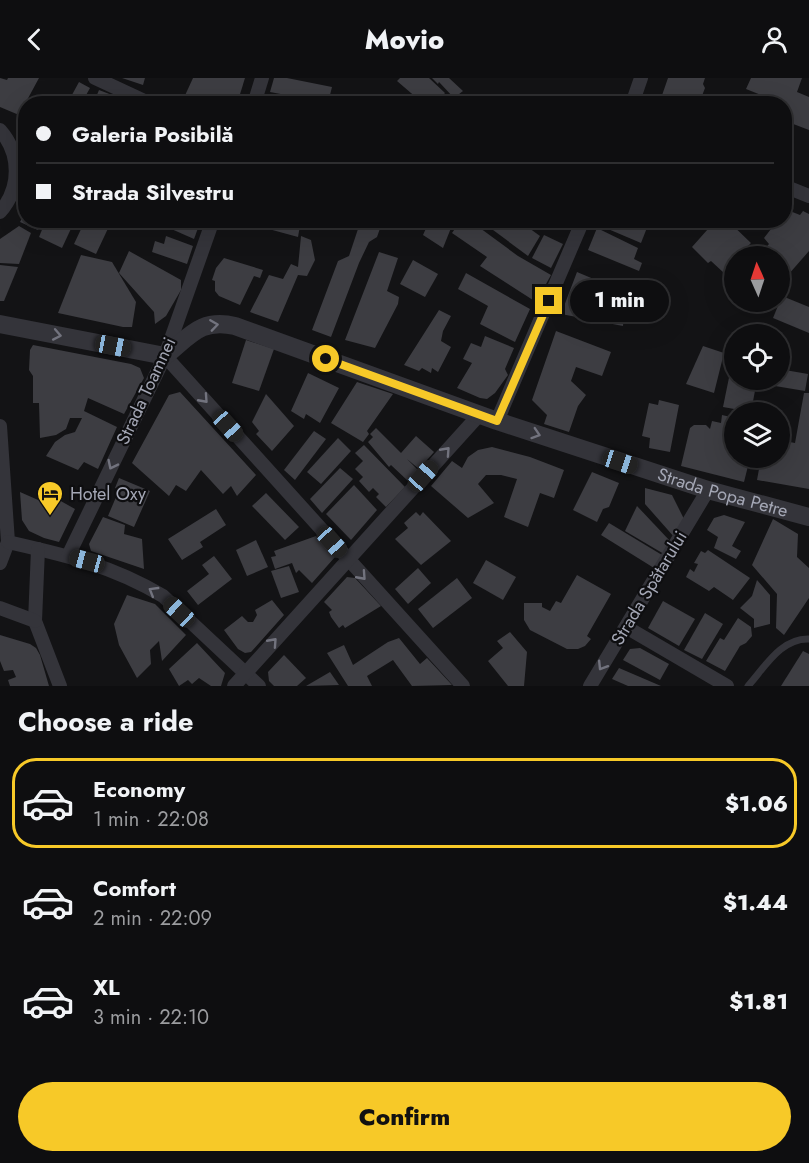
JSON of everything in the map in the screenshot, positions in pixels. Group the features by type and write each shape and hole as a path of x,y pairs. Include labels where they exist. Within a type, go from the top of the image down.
{"street":[{"path":"95,78 134,96"},
{"path":"256,96 262,78"},
{"path":"635,96 641,78"},
{"path":"0,130 13,150 16,172 12,194 0,212"},
{"path":"792,189 809,196"},
{"name":"Strada Toamnei","path":"68,556 165,356 210,228"},
{"path":"497,421 580,228"},
{"path":"0,324 165,356 463,686"},
{"name":"Strada Popa Petre","path":"165,356 205,326 227,324 497,421 708,490 809,517"},
{"path":"234,686 479,415"},
{"path":"0,426 8,542 0,563"},
{"name":"Strada Spătarului","path":"590,686 708,490"},
{"path":"8,542 106,567 144,585 163,596 259,686"},
{"path":"38,549 35,621 60,686"},
{"path":"0,608 35,621"},
{"path":"626,627 727,686"}],"lane":[{"path":"748,686 783,646 800,639 809,639"}],"building":[{"path":"0,78 7,80 8,78 39,78 29,96 18,96 18,115 0,107"},
{"path":"122,78 145,78 143,85"},
{"path":"193,78 245,78 239,96 185,96"},
{"path":"274,78 287,78 332,87 330,96 291,96 270,92"},
{"path":"400,78 429,78 445,93 443,96 414,96 397,81"},
{"path":"432,78 449,78 463,91 457,96 452,96 439,82 438,84"},
{"path":"668,78 705,78 702,96 662,96"},
{"path":"751,78 802,78 797,92 809,97 809,130 792,124 792,96 761,96 746,89"},
{"path":"79,82 90,88 86,96 71,96"},
{"path":"99,90 112,96 96,96"},
{"path":"803,211 809,214 809,251 790,273 790,246 767,246 769,244 764,238 772,228 792,228 792,212 800,215"},
{"path":"18,227 31,233 19,264 0,263 0,239"},
{"path":"43,228 71,228 62,248 39,237"},
{"path":"82,228 88,230 89,228 108,228 96,254 74,244"},
{"path":"169,228 198,228 194,239"},
{"path":"265,228 300,228 298,237"},
{"path":"358,228 380,228 377,237 369,242 359,263 331,337 312,330 338,261 349,256"},
{"path":"426,228 451,228 443,248 423,235"},
{"path":"455,228 480,228 518,256 551,275 536,302 480,266 487,257 452,233"},
{"path":"490,228 529,228 540,236 528,256"},
{"path":"597,228 638,248 634,259 642,263 639,271 588,250"},
{"path":"606,228 647,228 641,243"},
{"path":"709,228 735,228 751,243 748,246 724,246 724,273 711,261 708,263 692,247"},
{"path":"544,235 563,244 551,268 532,258"},
{"path":"166,236 193,246 187,264 152,252 155,241 164,244"},
{"path":"301,236 311,240 315,260 307,276 298,275 278,322 250,312 269,275 283,279 291,264 298,267"},
{"path":"129,251 181,280 181,290 166,316 155,324 154,312 119,273"},
{"path":"379,252 398,258 387,291 399,297 398,304 375,348 345,340"},
{"path":"81,255 112,262 136,302 132,327 58,313"},
{"path":"224,258 263,270 260,278 254,276 240,305 219,296 215,291 215,281 212,280 216,268"},
{"path":"413,260 438,274 425,297 400,284"},
{"path":"0,265 18,267 4,301 0,301"},
{"path":"577,272 622,291 616,305 589,295 584,307 624,314 623,326 561,314"},
{"path":"466,273 530,309 515,342 480,324 488,306 458,289"},
{"path":"790,299 809,307 809,333 790,324 773,318 775,312 790,312"},
{"path":"439,310 451,316 443,331 441,341 451,347 438,372 432,368 431,373 422,368 419,371 404,365"},
{"path":"556,331 611,352 602,376 576,367 571,381 586,395 578,406 569,432 544,424 547,415 532,400"},
{"path":"485,336 514,348 505,369 508,375 495,393 487,399 457,388 472,363 463,359 471,343 481,347"},
{"path":"246,340 274,349 259,391 232,383"},
{"path":"33,345 131,364 140,368 144,378 124,414 88,398 84,411 117,427 98,469 84,462 78,470 46,456 55,442 75,432 82,418 70,418 66,429 56,435 40,438 39,403 33,403 33,376 29,370 30,350"},
{"path":"703,346 724,353 714,393 686,384"},
{"path":"790,371 808,374 805,391 790,388"},
{"path":"308,373 339,388 320,423 306,414 304,419 291,411"},
{"path":"357,382 393,394 367,431 369,434 363,442 331,423"},
{"path":"726,390 755,390 753,402 724,402"},
{"path":"180,392 256,475 237,496 231,486 223,494 201,470 186,491 176,485 169,496 132,463 169,395"},
{"path":"804,393 809,393 809,489 757,480 759,468 790,468 790,442 795,443"},
{"path":"266,394 294,426 272,451 256,434 259,431 252,422"},
{"path":"659,400 679,405 670,452 649,448 650,438 642,436 649,403 658,405"},
{"path":"722,415 724,415 724,468 748,468 744,482 681,466 690,428 694,425 706,425 710,429 712,421 721,423"},
{"path":"376,428 401,453 416,436 434,452 419,469 407,459 419,471 408,481 391,465 389,467 368,442 373,437 370,434"},
{"path":"314,431 326,439 295,480 284,470"},
{"path":"338,438 351,451 321,484 307,472"},
{"path":"364,445 405,487 386,507 376,497 379,494 373,488 369,492 359,481 363,477 355,469 363,461 355,453"},
{"path":"492,447 530,457 564,470 554,498 540,493 528,527 504,517 517,479 501,475 486,475 478,484 494,503 468,518 431,486 452,461 462,468 468,457 478,450"},
{"path":"340,468 353,479 322,513 310,499"},
{"path":"592,472 619,483 609,507 603,509 597,522 573,510"},
{"path":"119,478 150,491 134,527 108,516 119,490 115,488"},
{"path":"354,485 377,510 351,540 326,514"},
{"path":"645,488 672,495 685,521 675,538 645,504"},
{"name":"Hotel Oxy","path":"20,492 45,503 50,495 75,509 59,542 29,531 22,520"},
{"path":"266,493 299,527 285,540 252,506"},
{"path":"637,506 670,541 664,554 625,531"},
{"path":"216,509 226,525 200,542 203,547 182,560 168,539"},
{"path":"416,512 420,516 423,512 451,541 421,565 395,539 408,528 404,523"},
{"path":"724,515 745,522 732,546 741,551 736,559 714,548 718,537 707,530 714,518"},
{"path":"103,517 125,525 124,534 142,539 144,569 91,551 89,544"},
{"path":"773,519 798,534 797,557 809,568 809,598 784,635 776,628 777,594 752,565"},
{"path":"609,523 662,555 654,568 601,535"},
{"path":"316,536 335,557 312,583 299,570 296,573 292,563 275,569 271,557 276,556 274,551"},
{"path":"256,540 268,567 247,576 236,550"},
{"path":"708,550 750,578 733,600 714,587 709,591 686,577 690,569 694,572 698,564 694,563 701,551 705,553"},
{"path":"214,556 232,579 198,605 187,591 209,574 202,565"},
{"path":"486,560 516,577 503,600 473,583"},
{"path":"289,566 299,592 281,598 271,571"},
{"path":"418,568 431,583 408,604 395,589"},
{"path":"577,575 611,594 587,636 591,639 585,646 578,649 567,649 530,630 524,620 524,603 542,603 542,607 550,611 556,601 561,603"},
{"path":"347,577 355,578 381,606 345,628 343,625 339,628 329,612 332,610 324,602"},
{"path":"457,578 472,598 433,628 418,609"},
{"path":"757,580 770,595 770,624 754,628 754,619 740,608 752,596"},
{"path":"127,595 155,604 186,635 162,661 159,641 150,650 151,664 137,678 119,645 114,624"},
{"path":"272,600 284,615 251,652 245,653 238,649 224,630 242,616 248,622 253,622 257,615 255,610"},
{"path":"663,601 695,619 679,646 648,628"},
{"path":"705,613 723,624 702,659 684,650"},
{"path":"738,618 751,627 752,636 740,646 725,671 706,661 720,638 724,640"},
{"path":"510,632 527,652 524,686 508,686 488,661 503,648 497,641"},
{"path":"0,635 36,648 49,686 10,686 8,680 16,677 13,670 4,671 0,661"},
{"path":"399,638 420,664 427,658 452,685 412,686 393,660 367,676 372,686 348,686 327,653 344,645 353,665 388,642"},
{"path":"197,643 225,673 221,686 211,686 199,678 192,684 188,680 179,686 169,669"},
{"path":"640,648 669,664 660,680 623,660 630,649"},
{"path":"803,651 809,654 809,686 781,686"},
{"path":"284,655 306,678 297,686 274,686 269,681 268,672"},
{"path":"619,668 661,686 628,686 612,679"},
{"path":"330,672 339,685 306,686"}],"place":[{"name":"Hotel Oxy","path":"50,517"}],"route":[{"path":"326,359 497,421 549,301"}]}
